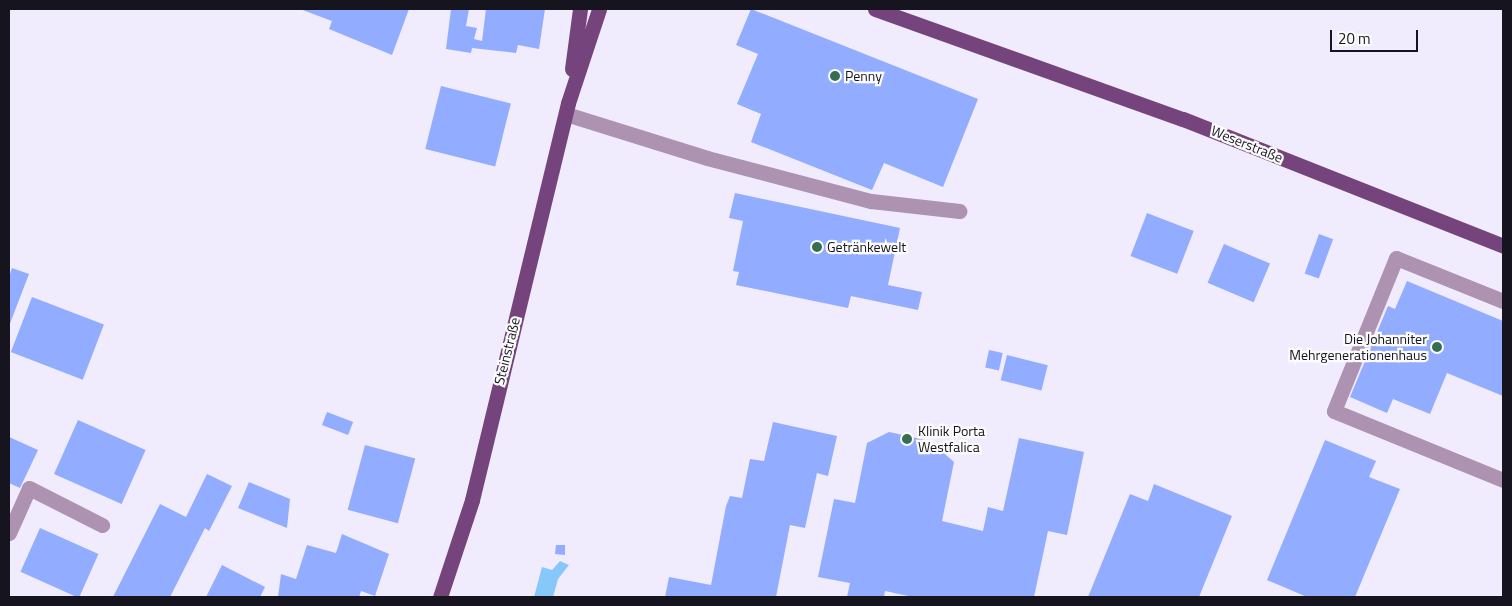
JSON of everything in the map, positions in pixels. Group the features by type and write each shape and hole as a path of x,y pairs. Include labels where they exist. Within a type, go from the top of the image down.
{"main road":[{"name":"Steinstraße","path":"567,109 580,9"},
{"name":"Steinstraße","path":"440,597 472,500 567,109 599,9"},
{"name":"Weserstraße","path":"875,9 988,47 1183,119 1503,246"},
{"name":"Weserstraße","path":"904,9 988,47"}],"lane":[{"path":"567,109 707,158 871,200 959,211"},
{"path":"1503,301 1396,258 1334,411 1503,480"},
{"path":"9,533 29,488 102,525"}],"water":[{"path":"560,561 569,565 558,579 553,597 534,597 542,567 552,570"}],"building":[{"path":"300,9 409,9 392,55 329,29 332,21"},
{"path":"451,9 469,9 466,26 477,28 474,39 482,41 486,9 545,9 539,49 518,45 516,53 472,48 471,53 446,49"},
{"name":"Penny","path":"751,9 978,99 943,187 884,163 872,190 751,142 761,114 737,104 758,54 736,45"},
{"path":"441,86 511,103 495,166 425,149"},
{"name":"Getränkewelt","path":"735,193 900,228 888,285 922,292 918,310 851,296 848,308 736,285 739,272 733,271 743,221 729,218"},
{"path":"1147,213 1194,231 1177,274 1131,256"},
{"path":"1319,234 1333,239 1319,279 1305,273"},
{"path":"1224,244 1270,264 1254,302 1208,283"},
{"path":"12,268 29,274 9,326 9,277"},
{"name":"Die Johanniter Mehrgenerationenhaus","path":"1407,281 1503,321 1503,396 1447,373 1430,414 1393,399 1387,413 1350,397 1388,306 1395,309"},
{"path":"32,297 104,325 83,380 11,352"},
{"path":"989,350 1003,353 999,371 985,368"},
{"path":"1007,355 1048,365 1041,390 1001,380"},
{"path":"327,412 353,422 348,435 322,425"},
{"path":"78,420 146,450 122,504 54,474"},
{"path":"773,422 837,436 828,476 817,473 805,528 790,525 776,597 665,597 669,577 711,585 726,506 730,496 742,498 750,459 764,461"},
{"path":"889,432 930,441 954,462 942,521 983,531 988,507 1003,511 1019,438 1084,452 1067,535 1048,531 1034,597 913,597 885,591 884,597 847,597 850,583 818,577 834,499 855,503 867,443"},
{"path":"9,437 38,450 20,488 9,483"},
{"path":"1325,440 1376,461 1369,477 1400,489 1355,597 1307,597 1267,580"},
{"path":"365,445 415,458 398,523 348,510"},
{"path":"207,474 232,486 209,531 205,528 170,597 113,597 160,504 186,517"},
{"path":"249,482 290,499 287,528 238,508"},
{"path":"1154,484 1232,516 1199,597 1088,597 1130,494 1148,501"},
{"path":"40,528 98,554 79,597 20,572"},
{"path":"342,534 389,554 375,596 361,591 359,597 278,597 281,574 296,579 307,545 336,553"},
{"path":"556,545 565,545 565,555 555,554"},
{"path":"222,565 265,587 260,597 206,597"}],"place":[{"name":"Penny","path":"835,76"},
{"name":"Getränkewelt","path":"817,247"},
{"name":"Die Johanniter Mehrgenerationenhaus","path":"1437,347"},
{"name":"Klinik Porta Westfalica","path":"907,439"}]}
